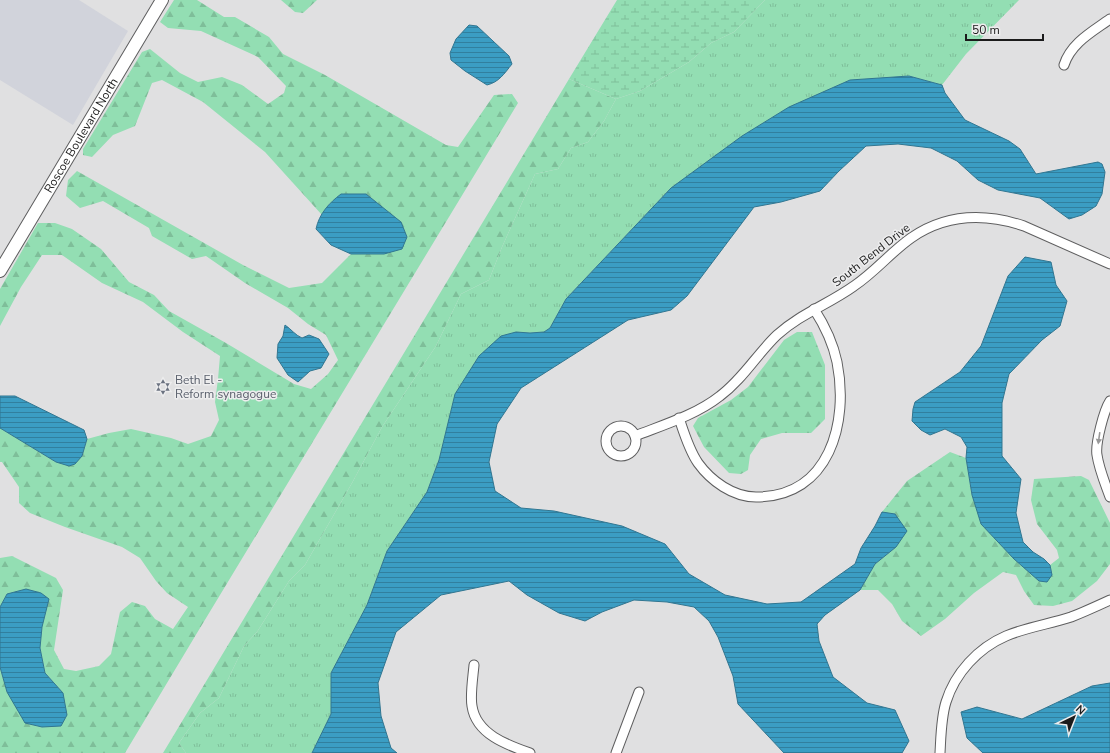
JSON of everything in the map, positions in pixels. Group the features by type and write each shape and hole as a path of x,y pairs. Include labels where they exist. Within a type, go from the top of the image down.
{"street":[{"name":"Roscoe Boulevard North","path":"0,271 162,0"},
{"path":"1064,65 1071,50 1110,18"},
{"name":"South Bend Drive","path":"635,436 700,408 719,397 741,377 778,334 793,322 854,286 878,268 900,247 918,234 937,224 950,220 980,217 1010,221 1110,264"},
{"path":"678,418 690,448 698,462 719,484 728,489 743,495 764,497 790,491 811,477 827,456 832,444 839,419 840,398 840,383 837,361 830,339 814,310"},
{"path":"1110,401 1107,405 1100,426 1096,454 1110,497"},
{"path":"940,753 943,716 950,691 959,675 982,650 1007,636 1072,616 1110,600"},
{"path":"474,665 472,704 473,712 477,719 485,730 494,738 530,753"},
{"path":"616,753 639,692"}],"shaded area":[{"path":"0,0 79,0 128,31 73,125 0,80"}],"green space":[{"path":"174,0 197,0 224,17 235,17 269,37 283,54 325,75 446,145 458,147 494,95 512,94 518,103 125,753 0,753 0,667 7,692 63,693 45,673 40,648 42,627 7,594 0,607 0,558 12,556 56,578 63,590 54,650 64,669 76,671 99,666 111,654 120,612 132,602 145,606 155,619 173,629 188,607 167,593 156,581 140,558 122,547 30,513 19,503 19,487 2,462 0,462 0,428 56,462 82,456 87,439 131,429 171,438 188,444 211,436 219,420 215,402 220,356 183,332 143,302 102,283 62,255 42,255 21,287 0,326 0,289 38,223 55,223 72,229 101,249 129,282 154,295 169,311 294,384 311,389 328,374 338,360 326,335 308,324 288,308 245,283 206,256 192,259 152,236 149,228 103,201 80,208 66,196 68,180 77,171 243,265 289,288 322,283 351,254 384,254 330,203 322,215 265,152 203,102 162,80 152,83 135,126 113,135 92,157 83,155 83,149 142,52 150,49 180,73 198,82 222,77 242,85 268,104 284,93 286,86 258,57 201,31 168,28 160,22"},
{"path":"281,0 317,0 303,13 295,12"},
{"path":"617,0 765,0 734,32 711,43 689,62 640,91 616,99 569,79"},
{"path":"765,0 1019,0 966,54 942,85 909,76 671,188 566,299 550,328 544,332 516,332 439,460 427,492 387,551 367,605 331,673 331,714 312,753 186,753 179,743 200,713 219,698 244,646 257,632 289,581 305,565 382,427 436,346 461,294 489,280 502,247 535,174 558,169 571,148 588,142 604,121 616,99 640,91 689,62 711,43 734,32"},
{"path":"569,79 616,99 604,121 588,142 571,148 558,169 535,174 502,247 489,280 461,294 436,346 382,427 305,565 289,581 257,632 244,646 219,698 200,713 179,743 186,753 163,753"},
{"path":"797,332 812,332 825,365 825,419 811,433 782,433 761,439 750,455 748,470 741,474 729,473 704,447 693,426 698,418 731,400 748,387 784,340"},
{"path":"950,452 966,458 972,495 1052,575 1050,565 1059,558 1057,550 1037,524 1031,500 1034,479 1081,476 1089,480 1110,523 1110,564 1097,581 1072,601 1053,606 1034,605 1024,591 1016,575 1003,572 974,593 945,619 921,636 902,621 892,604 878,590 860,590 875,564 896,547 895,515 882,512 907,481"}],"water":[{"path":"469,25 477,26 509,56 512,64 501,77 491,84 487,85 451,60 450,53 456,39"},
{"path":"909,76 942,85 945,93 965,120 1009,141 1020,149 1036,174 1098,162 1102,164 1105,172 1102,194 1096,206 1082,215 1069,219 1040,198 998,190 978,180 957,161 931,148 898,144 866,146 820,191 781,202 754,207 687,296 671,310 628,320 521,388 497,424 489,462 495,491 521,508 554,511 622,526 665,544 689,574 725,595 767,604 801,602 855,564 861,548 882,512 895,514 907,531 896,547 875,564 860,590 825,615 817,624 819,641 833,677 867,703 895,710 909,741 902,753 784,753 738,704 733,676 718,637 709,621 694,607 667,602 634,600 602,612 585,621 559,613 527,595 509,581 441,595 396,632 378,683 381,716 391,748 397,753 312,753 331,714 331,673 367,605 387,551 427,492 439,460 455,394 479,356 501,336 516,332 544,332 550,328 566,299 671,188 742,136 789,107 850,80"},
{"path":"341,194 366,194 401,222 407,237 402,249 384,254 351,254 331,245 316,229 319,218 325,209"},
{"path":"1025,257 1051,262 1056,285 1067,301 1060,326 1042,340 1009,374 1002,403 1002,456 1021,479 1016,513 1023,542 1050,565 1052,575 1047,582 1039,581 1014,559 981,524 972,495 966,458 967,447 961,437 945,429 930,435 921,430 912,421 915,402 960,372 981,346 1008,276"},
{"path":"285,325 302,338 309,335 319,339 329,354 321,368 310,371 298,382 288,375 277,358 278,344 283,336"},
{"path":"0,396 15,396 84,430 87,439 82,456 75,464 69,466 56,462 0,428"},
{"path":"26,589 41,593 49,599 42,627 40,648 45,673 63,693 67,715 61,726 42,727 25,723 7,692 0,667 0,607 7,594"},
{"path":"1110,683 1110,753 983,753 967,738 961,712 977,707 1022,719 1092,686"}],"place":[{"name":"Beth El - Reform synagogue","path":"163,387"}]}
